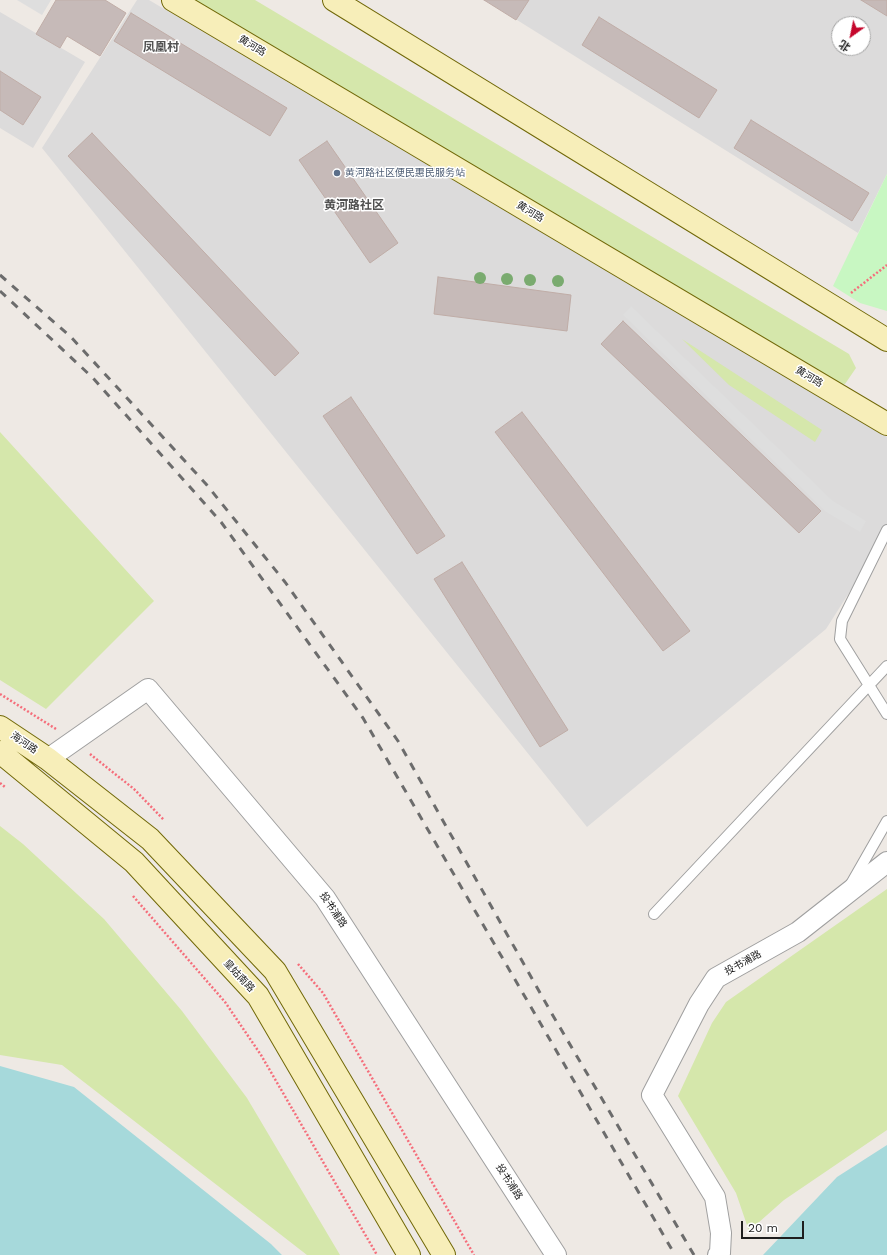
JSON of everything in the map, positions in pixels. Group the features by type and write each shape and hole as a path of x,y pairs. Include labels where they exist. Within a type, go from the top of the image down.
{"main road":[{"name":"黄河路","path":"173,0 887,424"},
{"path":"334,0 887,340"},
{"name":"海河路","path":"0,727 48,759"},
{"name":"皇姑南路","path":"0,752 134,862 258,996 409,1255"},
{"path":"48,759 150,839 275,971 444,1255"}],"street":[{"name":"投书浦路","path":"48,759 148,689 325,898 556,1255"},
{"name":"投书浦路","path":"718,1255 720,1253 721,1233 715,1197 652,1095 699,1004 716,978 798,932 887,862"}],"lane":[{"path":"887,530 842,621 840,639 887,714"},
{"path":"654,914 887,666"},
{"path":"844,896 887,821"}],"path":[{"path":"834,307 887,265"},
{"path":"0,783 6,787"},
{"path":"133,896 225,1002 261,1055 377,1255"}],"shaded area":[{"path":"17,0 51,0 42,15"},
{"path":"137,0 149,0 887,437 887,533 826,629 587,827 42,148"},
{"path":"485,0 887,0 887,174 858,233"},
{"path":"0,12 85,62 33,148 0,128"},
{"path":"631,306 833,501 866,521 860,532 826,512 623,315"}],"green space":[{"path":"191,0 255,0 849,354 856,368 845,384 833,383"},
{"path":"887,174 887,311 860,303 833,286"},
{"path":"682,339 822,430 815,442 729,385"},
{"path":"0,432 154,601 46,709 0,680"},
{"path":"0,826 23,844 104,919 182,1011 247,1098 340,1255 307,1255 62,1065 0,1055"},
{"path":"887,889 887,1130 784,1200 749,1231 736,1193 678,1096 712,1023 726,1002"}],"water":[{"path":"0,1066 74,1087 271,1244 282,1255 0,1255"},
{"path":"887,1145 887,1255 763,1255 837,1177"}],"building":[{"path":"56,0 105,0 126,13 100,56 67,36 60,48 36,34"},
{"path":"484,0 529,0 516,20"},
{"path":"861,0 887,0 887,16"},
{"path":"131,13 287,108 270,136 114,41"},
{"path":"599,17 717,90 699,118 582,45"},
{"path":"0,71 41,97 23,125 0,110"},
{"path":"751,120 869,193 852,221 734,148"},
{"path":"92,133 299,353 275,376 68,156"},
{"path":"327,141 398,243 370,263 299,160"},
{"path":"438,277 571,295 567,331 434,314"},
{"path":"623,321 821,511 799,533 601,344"},
{"path":"351,397 445,536 417,554 323,416"},
{"path":"522,412 690,631 663,651 495,432"},
{"path":"462,562 568,730 540,747 434,579"}],"railway":[{"path":"0,275 70,336 206,484 285,582 398,741 552,1014 694,1255"},
{"path":"0,291 93,378 221,522 363,718 675,1255"}],"place":[{"name":"黄河路社区便民惠民服务站","path":"337,173"}],"district":[{"name":"凤凰村","path":"161,47"},
{"name":"黄河路社区","path":"354,205"}]}
